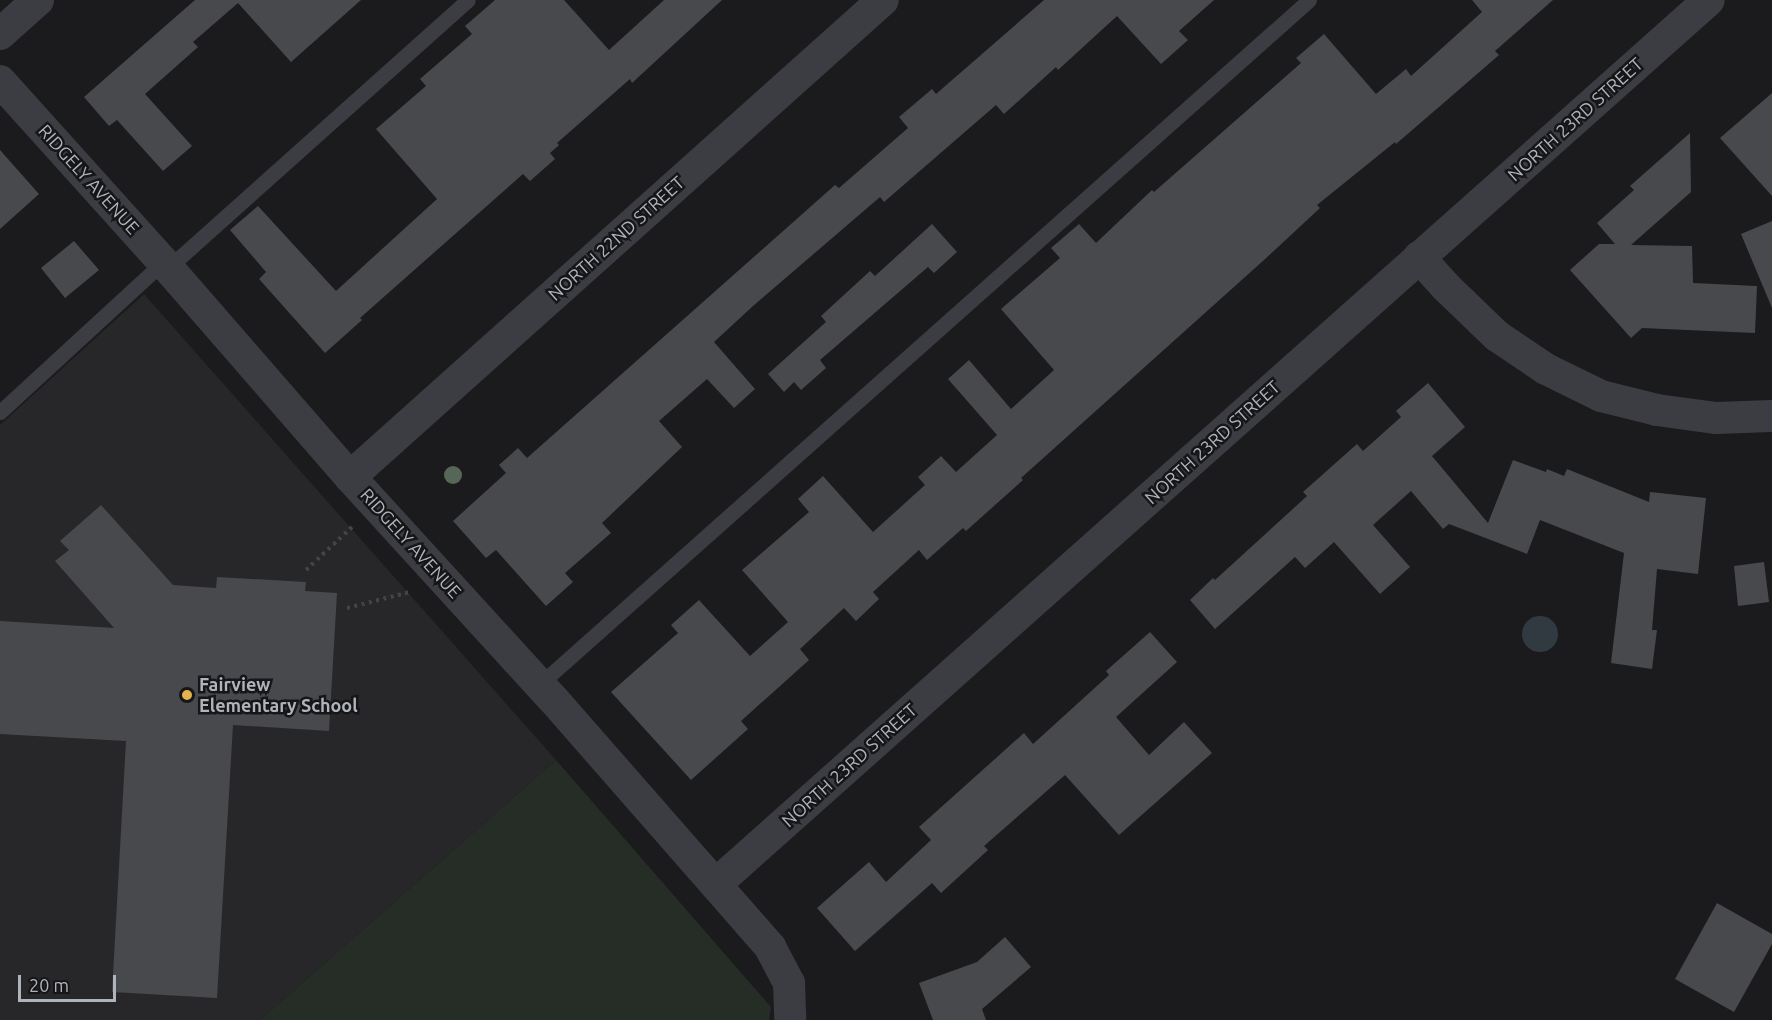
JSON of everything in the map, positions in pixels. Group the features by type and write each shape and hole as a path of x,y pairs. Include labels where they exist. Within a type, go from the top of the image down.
{"street":[{"path":"0,34 38,0"},
{"name":"NORTH 22ND STREET","path":"350,477 883,0"},
{"name":"NORTH 23RD STREET","path":"716,884 1709,0"},
{"name":"RIDGELY AVENUE","path":"0,81 166,265 350,477 540,684 770,947 789,983 790,1020"},
{"path":"1419,257 1445,286 1497,336 1546,369 1601,396 1657,410 1716,418 1772,416"}],"lane":[{"path":"0,412 468,0"},
{"path":"540,684 1309,0"}],"path":[{"path":"306,570 353,527"},
{"path":"347,608 410,592"}],"shaded area":[{"path":"144,294 556,760 260,1020 0,1020 0,425"},
{"path":"1540,616 1553,621 1558,634 1553,647 1540,652 1527,647 1522,634 1527,621"},
{"path":"556,760 771,1007 769,1020 260,1020"}],"building":[{"path":"195,0 361,0 291,62 238,3 193,42 198,47 145,94 192,146 163,171 117,120 109,126 84,97"},
{"path":"495,0 564,0 609,50 664,0 722,0 632,83 630,79 557,143 559,145 550,153 555,159 530,181 523,174 360,318 362,320 325,353 259,279 266,272 230,230 258,206 336,291 437,199 376,129 426,86 420,79 472,34 465,26"},
{"path":"1044,0 1214,0 1179,31 1188,40 1161,64 1117,16 1058,70 1056,67 1004,114 996,105 884,202 880,197 753,306 714,342 755,389 734,408 707,379 659,421 682,447 602,523 611,533 565,573 573,582 546,606 496,550 486,558 453,521 506,473 499,465 518,448 527,458 835,185 839,188 908,128 899,117 932,89 936,94"},
{"path":"1472,0 1553,0 1495,51 1499,55 1396,144 1395,142 1317,205 1320,208 1021,478 1023,480 966,531 963,528 927,560 919,550 873,592 879,599 856,621 844,608 800,649 809,660 741,721 748,729 691,780 611,692 678,633 671,625 699,600 750,656 788,622 742,570 809,512 798,499 823,476 873,532 925,485 918,477 941,456 956,472 997,435 948,379 969,360 1011,409 1054,370 1001,309 1060,258 1051,248 1079,224 1096,243 1152,190 1154,192 1301,63 1296,58 1324,34 1376,94 1406,69 1411,76 1482,12"},
{"path":"1772,93 1772,196 1720,138"},
{"path":"1690,133 1691,192 1631,245 1692,246 1693,283 1757,286 1755,333 1642,328 1631,338 1570,270 1599,244 1615,244 1597,223 1634,190 1630,186"},
{"path":"0,150 39,194 0,229"},
{"path":"1772,221 1772,308 1741,234"},
{"path":"932,224 957,252 934,273 928,267 820,360 826,368 801,390 794,382 784,392 768,374 826,322 821,316 870,271 875,276"},
{"path":"74,241 99,270 65,298 41,268"},
{"path":"1428,383 1465,427 1432,456 1488,523 1513,460 1564,476 1567,469 1649,502 1650,492 1706,498 1698,574 1657,569 1652,630 1657,630 1652,669 1611,663 1624,553 1540,520 1527,554 1449,524 1443,529 1411,491 1373,525 1410,567 1380,594 1334,542 1305,568 1295,557 1215,629 1190,600 1307,496 1303,492 1357,444 1363,451 1401,417 1396,411"},
{"path":"101,505 173,585 216,588 217,577 306,582 305,591 337,593 329,731 233,725 217,998 112,992 126,741 0,734 0,621 114,628 55,561 69,550 60,541"},
{"path":"1764,562 1769,602 1738,606 1734,566"},
{"path":"1150,632 1177,662 1116,717 1149,755 1184,722 1212,753 1119,835 1065,775 984,846 988,850 941,893 932,883 855,951 817,908 869,862 886,882 931,840 919,827 1024,733 1033,744 1109,675 1106,671"},
{"path":"1717,903 1772,934 1772,944 1734,1012 1675,979"},
{"path":"1005,937 1031,967 982,1009 986,1020 933,1020 919,983 977,962"}],"place":[{"name":"Fairview Elementary School","path":"187,695"}]}
